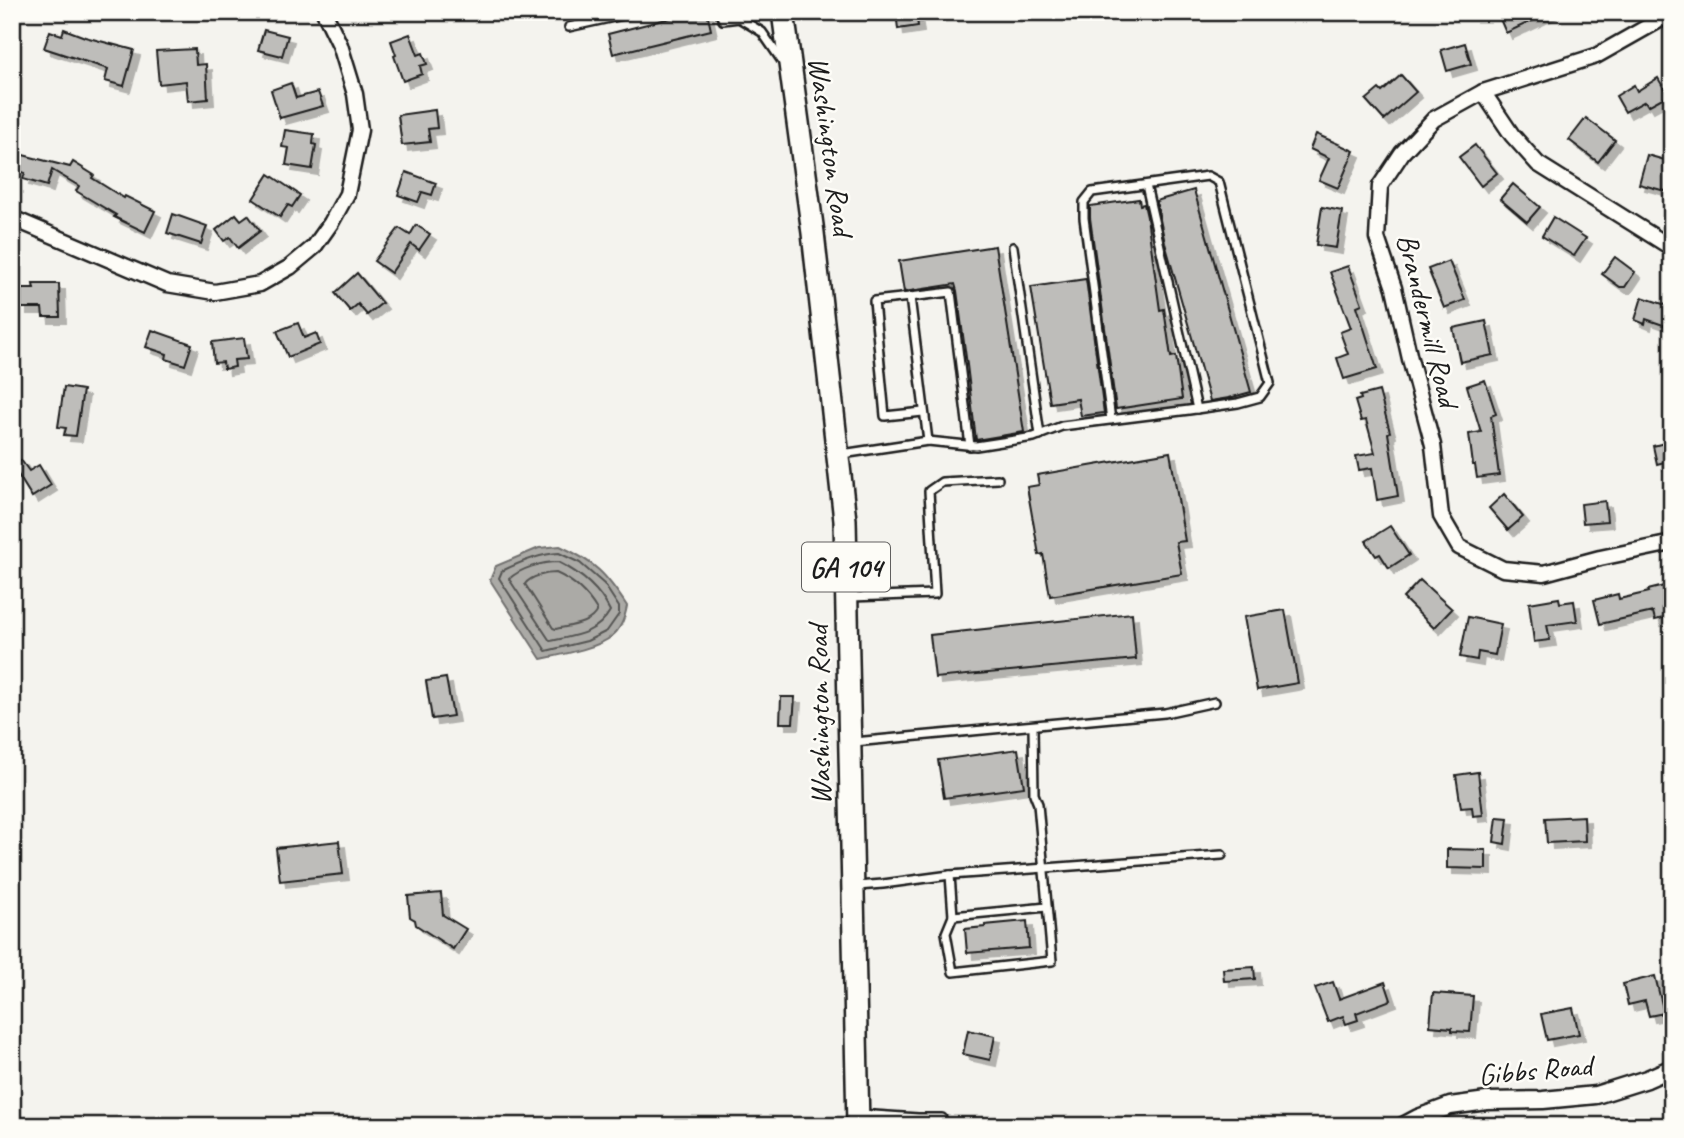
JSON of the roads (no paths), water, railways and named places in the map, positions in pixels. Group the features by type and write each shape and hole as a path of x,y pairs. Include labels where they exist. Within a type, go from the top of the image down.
{"main road":[{"name":"Washington Road","path":"783,12 813,233 845,520 857,1120"}],"street":[{"path":"13,219 167,284 215,292 260,284 290,268 314,247 331,223 346,194 360,130 355,94 340,45 324,12"},
{"name":"Brandermill Road","path":"1672,13 1596,56 1483,92 1434,119 1402,153 1380,186 1377,238 1394,288 1433,445 1441,516 1460,547 1503,569 1544,573 1672,543"},
{"path":"1483,92 1512,135 1538,164 1672,248"},
{"name":"Gibbs Road","path":"1403,1126 1450,1106 1488,1101 1597,1095 1672,1068"}],"lane":[{"path":"569,27 637,12"},
{"path":"719,12 723,20 739,18 747,12"},
{"path":"739,18 762,32 792,76"},
{"path":"837,455 928,441 976,446 1034,438 1062,425 1111,420 1197,409 1260,397 1270,383 1219,183 1208,176 1092,192 1084,202 1111,420"},
{"path":"1146,185 1197,409"},
{"path":"1013,247 1040,435"},
{"path":"923,412 885,415 874,301 951,292 970,446"},
{"path":"909,297 928,441"},
{"path":"846,598 935,594 929,491 942,482 998,479"},
{"path":"850,743 1165,713 1215,702"},
{"path":"950,875 953,916 946,933 953,972 1052,961 1038,804 1034,794 1033,726"},
{"path":"853,886 1043,867 1222,855"},
{"path":"953,916 1047,907"},
{"path":"857,1120 943,1118"}],"water":[{"path":"560,546 599,570 627,606 620,626 606,640 541,659 490,580 496,566 539,548"}]}
